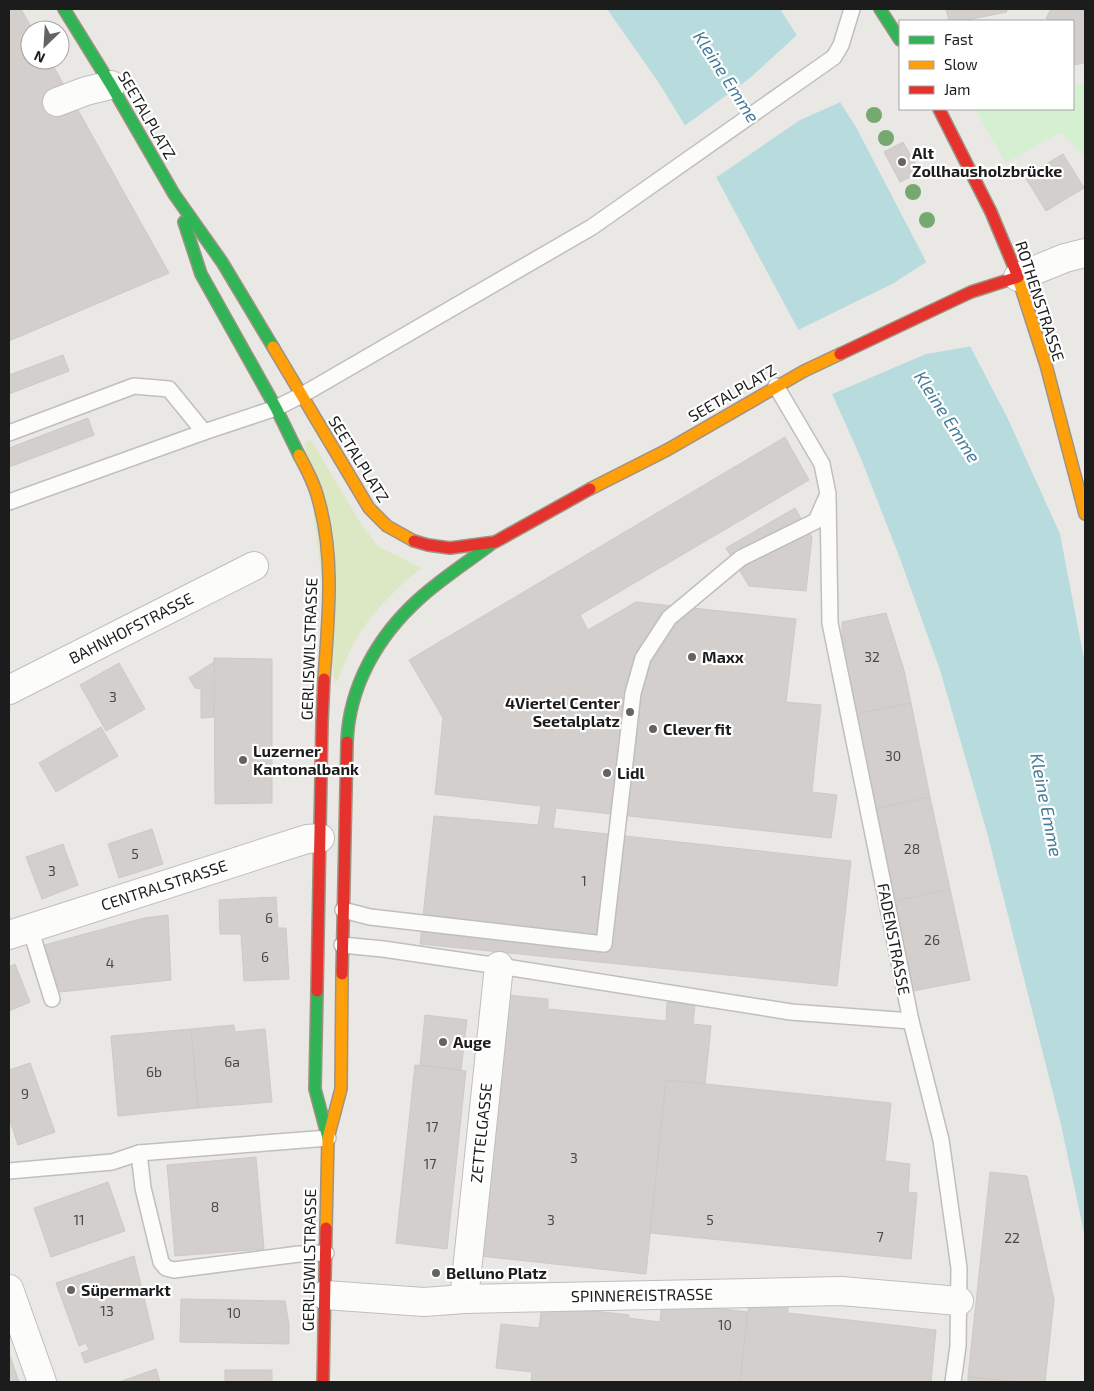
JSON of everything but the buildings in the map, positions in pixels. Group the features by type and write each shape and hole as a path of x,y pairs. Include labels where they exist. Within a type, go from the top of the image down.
{"main road":[{"name":"SEETALPLATZ","path":"64,9 111,85 174,194 222,262 369,508 387,526 405,537 433,546 461,547 495,542 594,487 667,450 804,371 971,292 1018,277"},
{"path":"880,9 899,38"},
{"name":"ROTHENSTRASSE","path":"940,110 989,205 1018,277 1037,336 1085,514"},
{"name":"GERLISWILSTRASSE","path":"174,194 201,274 276,408 310,477 319,501 326,536 329,601 322,722 315,1089 328,1138"},
{"name":"GERLISWILSTRASSE","path":"323,1382 328,1138 341,1089 347,734 350,710 360,680 392,627 435,586 495,542"}],"street":[{"path":"57,102 86,91 111,85"},
{"path":"1018,277 1066,258 1085,253"},
{"name":"BAHNHOFSTRASSE","path":"9,690 254,566"},
{"name":"CENTRALSTRASSE","path":"19,932 307,839 320,838"},
{"name":"ZETTELGASSE","path":"464,1299 499,966"},
{"path":"9,1289 42,1382"},
{"name":"SPINNEREISTRASSE","path":"325,1295 424,1302 464,1299 841,1291 959,1301"}],"lane":[{"path":"9,502 276,408 302,395 592,227 834,58 841,46 852,9"},
{"path":"9,433 134,386 169,389 204,432"},
{"name":"FADENSTRASSE","path":"776,386 822,464 828,494 830,623 911,1022 941,1140 959,1268 958,1346 953,1382"},
{"path":"343,910 370,917 604,944 633,693 643,658 669,618 741,558 816,521 828,494"},
{"path":"19,932 52,999"},
{"path":"342,945 499,966 791,1012 911,1022"},
{"path":"9,1172 112,1162 139,1152 328,1138"},
{"path":"139,1152 143,1188 161,1262 166,1268 174,1270 326,1252"}],"green space":[{"path":"1085,83 1085,157 1061,132 1006,163 976,110 1074,110 1074,85"},
{"path":"311,440 361,524 378,546 421,568 401,585 374,613 352,646 335,685 305,443"}],"water":[{"name":"Kleine Emme","path":"607,9 780,9 856,127 1008,419 1060,534 1085,664 1085,1237 1061,1125 988,836 940,670 899,556 860,456 828,385 714,173 659,83"}],"pier":[{"path":"799,33 843,101 800,120 714,179 683,127 750,78"},
{"path":"928,261 973,346 926,354 830,395 796,331 892,284"}],"traffic: fast":[{"path":"64,9 111,85 174,194 222,262 273,347"},
{"path":"880,9 899,38"},
{"path":"184,222 201,274 276,408 299,455"},
{"path":"347,742 353,701 360,682 368,663 391,629 404,613 427,592 490,545"},
{"path":"317,991 315,1089 328,1138"}],"traffic: slow":[{"path":"1016,272 1046,365 1085,514"},
{"path":"273,347 369,508 387,526 414,541"},
{"path":"590,489 667,450 804,371 840,354"},
{"path":"299,455 317,496 327,546 329,590 324,679"},
{"path":"326,1228 328,1138 341,1089 342,974"}],"traffic: jam":[{"path":"940,110 991,212 1016,272"},
{"path":"840,354 971,292 1018,277"},
{"path":"414,541 450,548 495,542 590,489"},
{"path":"317,991 324,679"},
{"path":"342,974 347,742"},
{"path":"323,1382 326,1228"}],"place":[{"name":"Alt Zollhausholzbrücke","path":"902,162"},
{"name":"Maxx","path":"692,657"},
{"name":"4Viertel Center Seetalplatz","path":"630,712"},
{"name":"Clever fit","path":"653,729"},
{"name":"Luzerner Kantonalbank","path":"243,760"},
{"name":"Lidl","path":"607,773"},
{"name":"Auge","path":"443,1042"},
{"name":"Belluno Platz","path":"436,1273"},
{"name":"Süpermarkt","path":"71,1290"}]}
